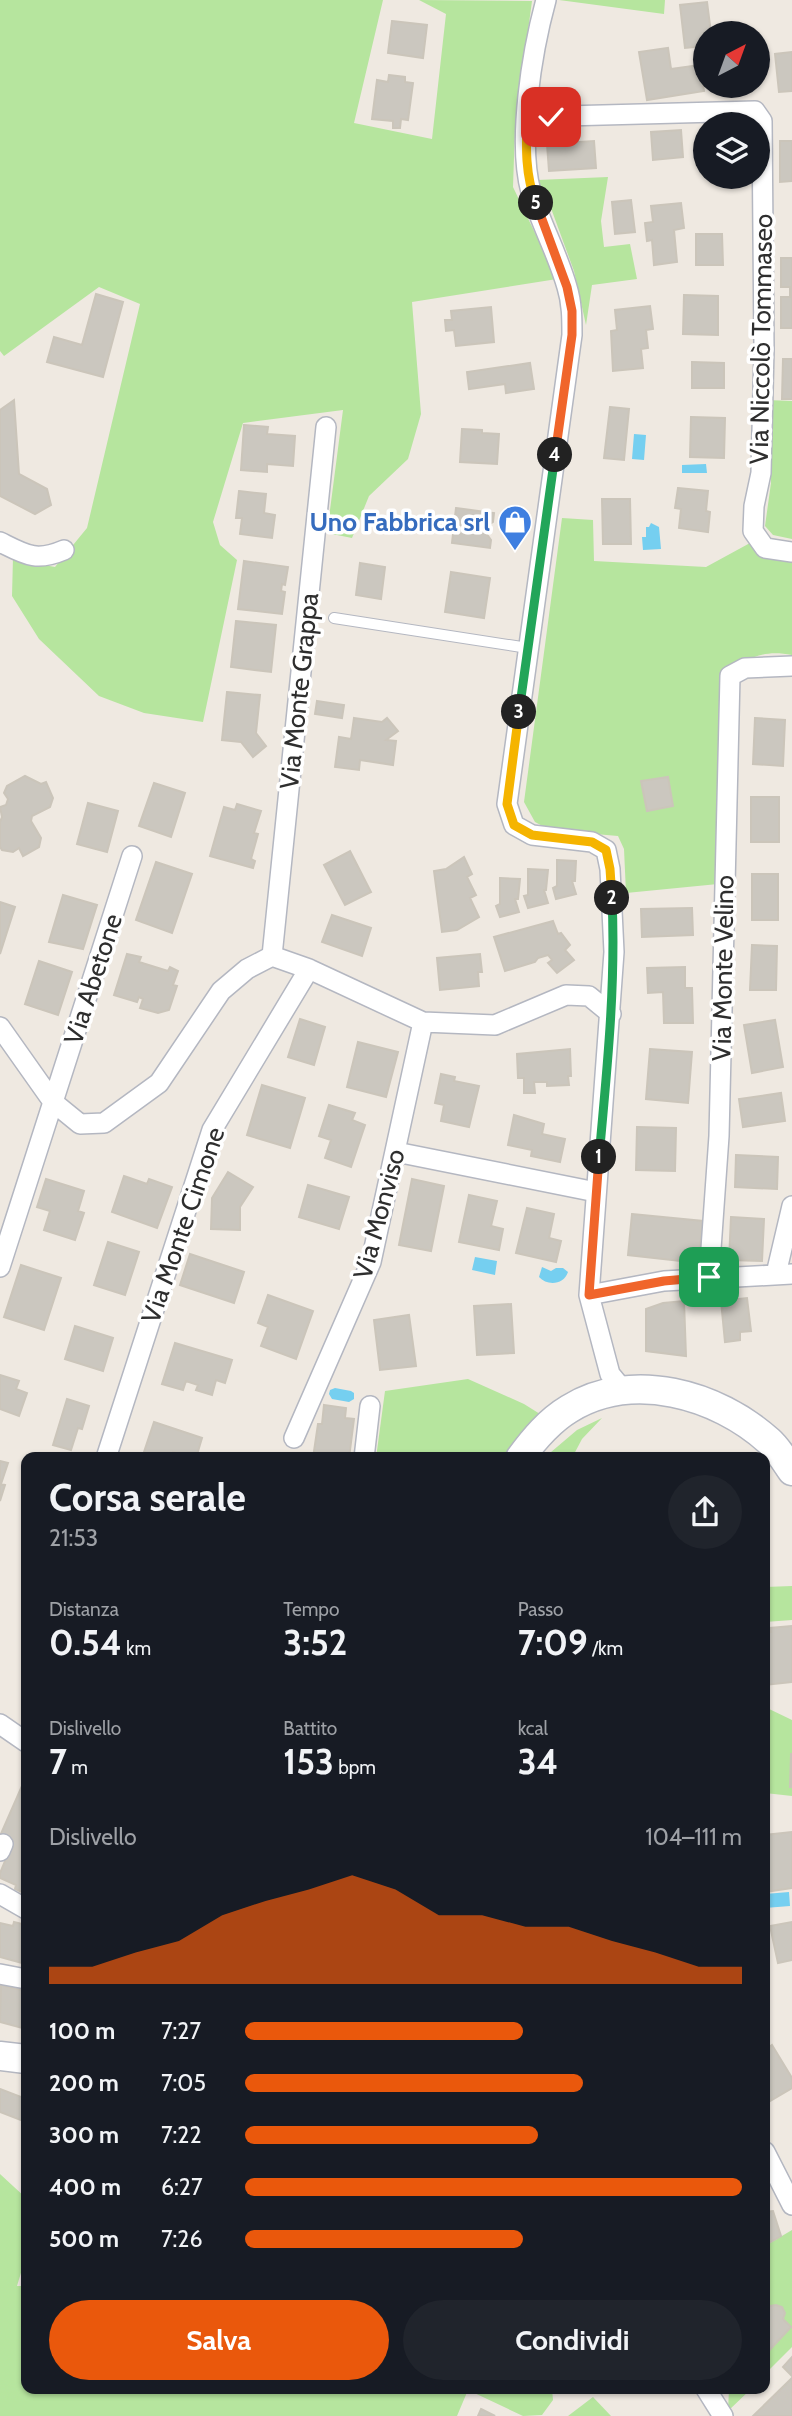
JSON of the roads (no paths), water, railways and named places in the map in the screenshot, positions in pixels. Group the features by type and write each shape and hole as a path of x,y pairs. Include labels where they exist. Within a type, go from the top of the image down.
{"street":[{"path":"546,0 539,24 527,117 525,158 531,191 567,287 572,311 572,335 507,804 514,825 532,835 592,842 606,850 610,869 614,952 611,1014 589,1295 610,1374 624,1391"},
{"name":"Via Niccolò Tommaseo","path":"527,117 755,111 762,121 764,349 761,473 754,506 753,531 765,548 792,552"},
{"name":"Via Monte Grappa","path":"272,956 327,427"},
{"path":"0,542 30,557 50,556 64,550"},
{"name":"Via Monte Velino","path":"709,1277 719,1136 730,676 745,668 792,666"},
{"name":"Via Abetone","path":"0,1267 132,856"},
{"path":"0,1027 53,1102 80,1124 104,1123 159,1083 221,991 247,970 272,956 309,969 424,1022 495,1025 566,995 589,996 611,1014"},
{"name":"Via Monte Cimone","path":"108,1452 212,1130 309,969"},
{"name":"Via Monviso","path":"294,1437 371,1262 424,1022"},
{"path":"396,1152 596,1192"},
{"path":"589,1295 664,1281 784,1274 792,1206"},
{"path":"525,1452 536,1437 571,1408 607,1393 663,1391 681,1394 721,1409 770,1442 792,1471"},
{"path":"365,1452 370,1406"},
{"path":"0,1724 21,1739"},
{"path":"0,1894 21,1906"},
{"path":"0,1974 21,1978"},
{"path":"0,2056 21,2058"},
{"path":"770,2162 792,2205"},
{"path":"709,2394 723,2416"}],"lane":[{"path":"334,618 527,648"}],"water":[{"path":"634,434 646,435 644,460 632,459"},
{"path":"706,464 707,473 682,473 682,465"},
{"path":"651,523 659,527 661,549 643,550 642,537 646,537 646,527"},
{"path":"475,1257 497,1261 495,1275 472,1270"},
{"path":"542,1267 551,1271 563,1268 568,1272 563,1280 551,1283 539,1277"},
{"path":"335,1388 351,1391 354,1393 354,1399 349,1402 332,1399 330,1390"},
{"path":"789,1892 790,1906 770,1908 770,1894"}],"place":[{"name":"Uno Fabbrica srl","path":"515,552"}]}
